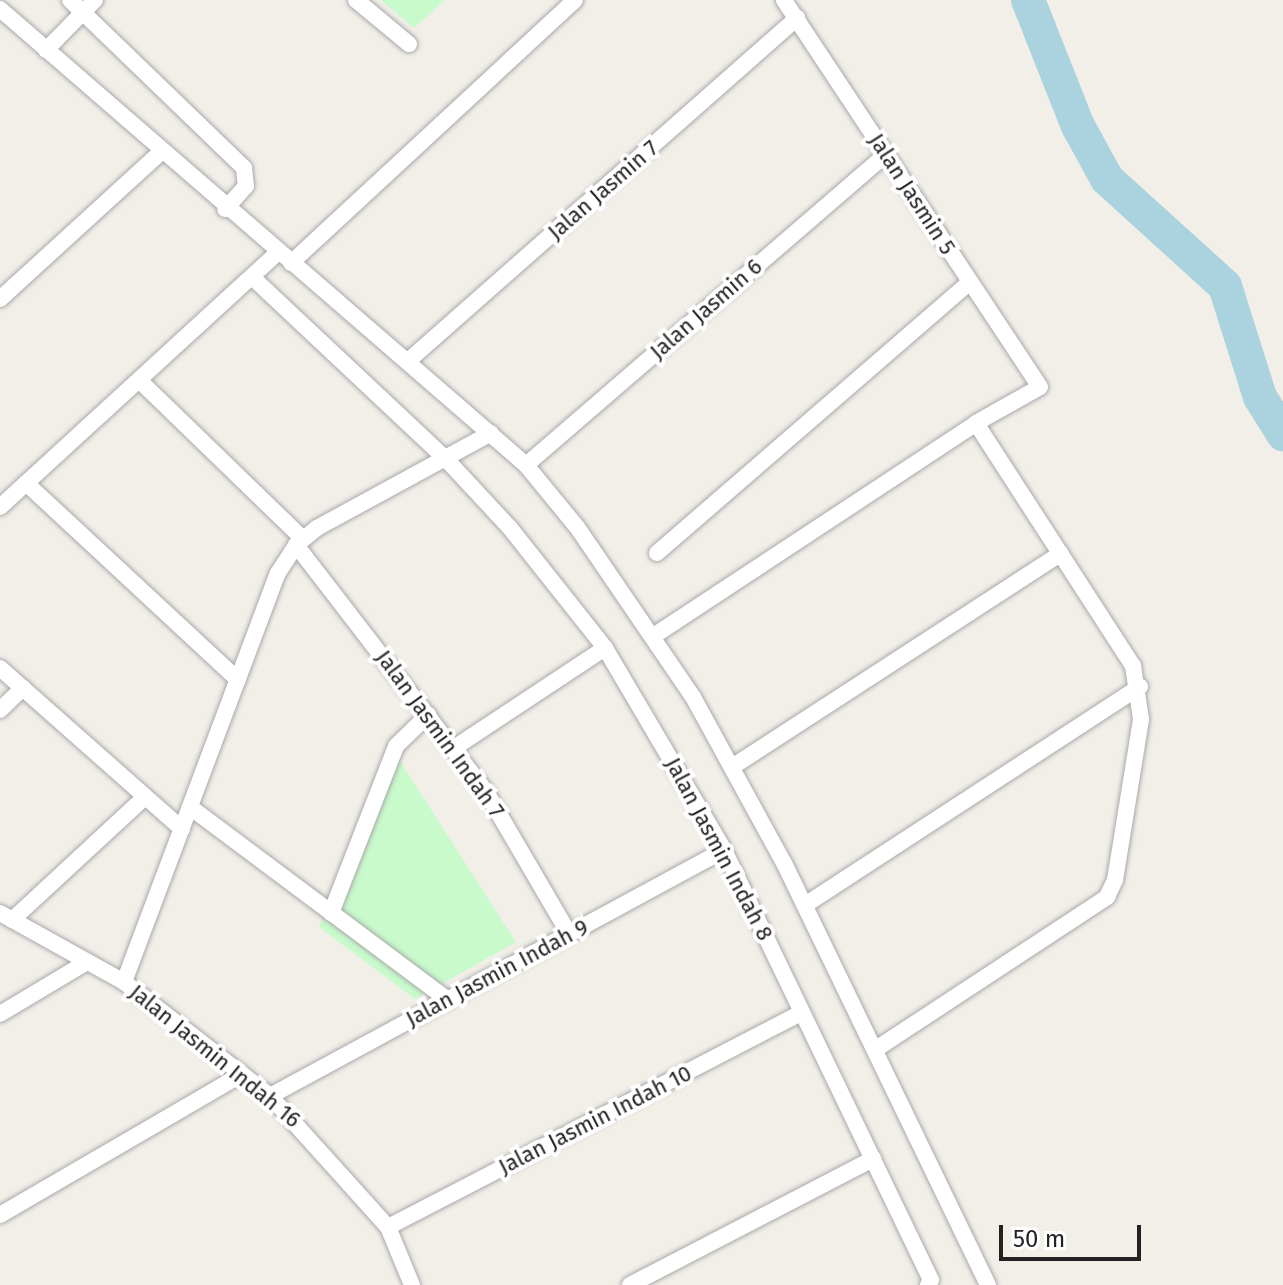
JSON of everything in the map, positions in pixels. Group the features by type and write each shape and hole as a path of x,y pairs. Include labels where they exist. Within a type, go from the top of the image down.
{"street":[{"path":"70,0 89,6 244,168 246,186 225,209"},
{"path":"356,0 409,44"},
{"path":"0,507 252,277 285,258 575,0"},
{"name":"Jalan Jasmin 5","path":"784,0 1040,387 976,423"},
{"path":"46,50 89,6"},
{"path":"0,9 225,209 408,361 526,465 655,635 732,767 805,905 988,1285"},
{"name":"Jalan Jasmin 7","path":"408,361 797,18"},
{"path":"0,299 161,152"},
{"name":"Jalan Jasmin 6","path":"526,465 886,154"},
{"name":"Jalan Jasmin Indah 8","path":"252,277 445,458 518,538 605,648 724,850 930,1282"},
{"path":"657,553 970,282"},
{"name":"Jalan Jasmin Indah 7","path":"139,380 299,542 485,790 569,934"},
{"path":"655,635 976,423 1133,666 1140,687 1141,719 1115,880 1107,897 876,1049"},
{"path":"124,982 278,573 299,542 491,433"},
{"path":"26,483 238,680"},
{"path":"732,767 1061,553"},
{"path":"454,748 605,648"},
{"path":"0,668 182,829"},
{"path":"805,905 1140,687"},
{"path":"0,710 23,688"},
{"path":"331,913 396,746 428,715"},
{"path":"6,917 145,797"},
{"path":"190,807 448,1000"},
{"name":"Jalan Jasmin Indah 9","path":"270,1096 724,850"},
{"name":"Jalan Jasmin Indah 16","path":"6,917 124,982 270,1096 388,1227 412,1285"},
{"path":"0,1014 87,962"},
{"name":"Jalan Jasmin Indah 10","path":"388,1227 802,1012"},
{"path":"0,1215 242,1074"},
{"path":"630,1285 873,1159"}],"green space":[{"path":"381,0 445,0 414,28"},
{"path":"389,744 516,942 415,999 319,927"}],"waterway":[{"path":"1028,0 1078,126 1107,179 1225,286 1260,397 1283,434"}]}
